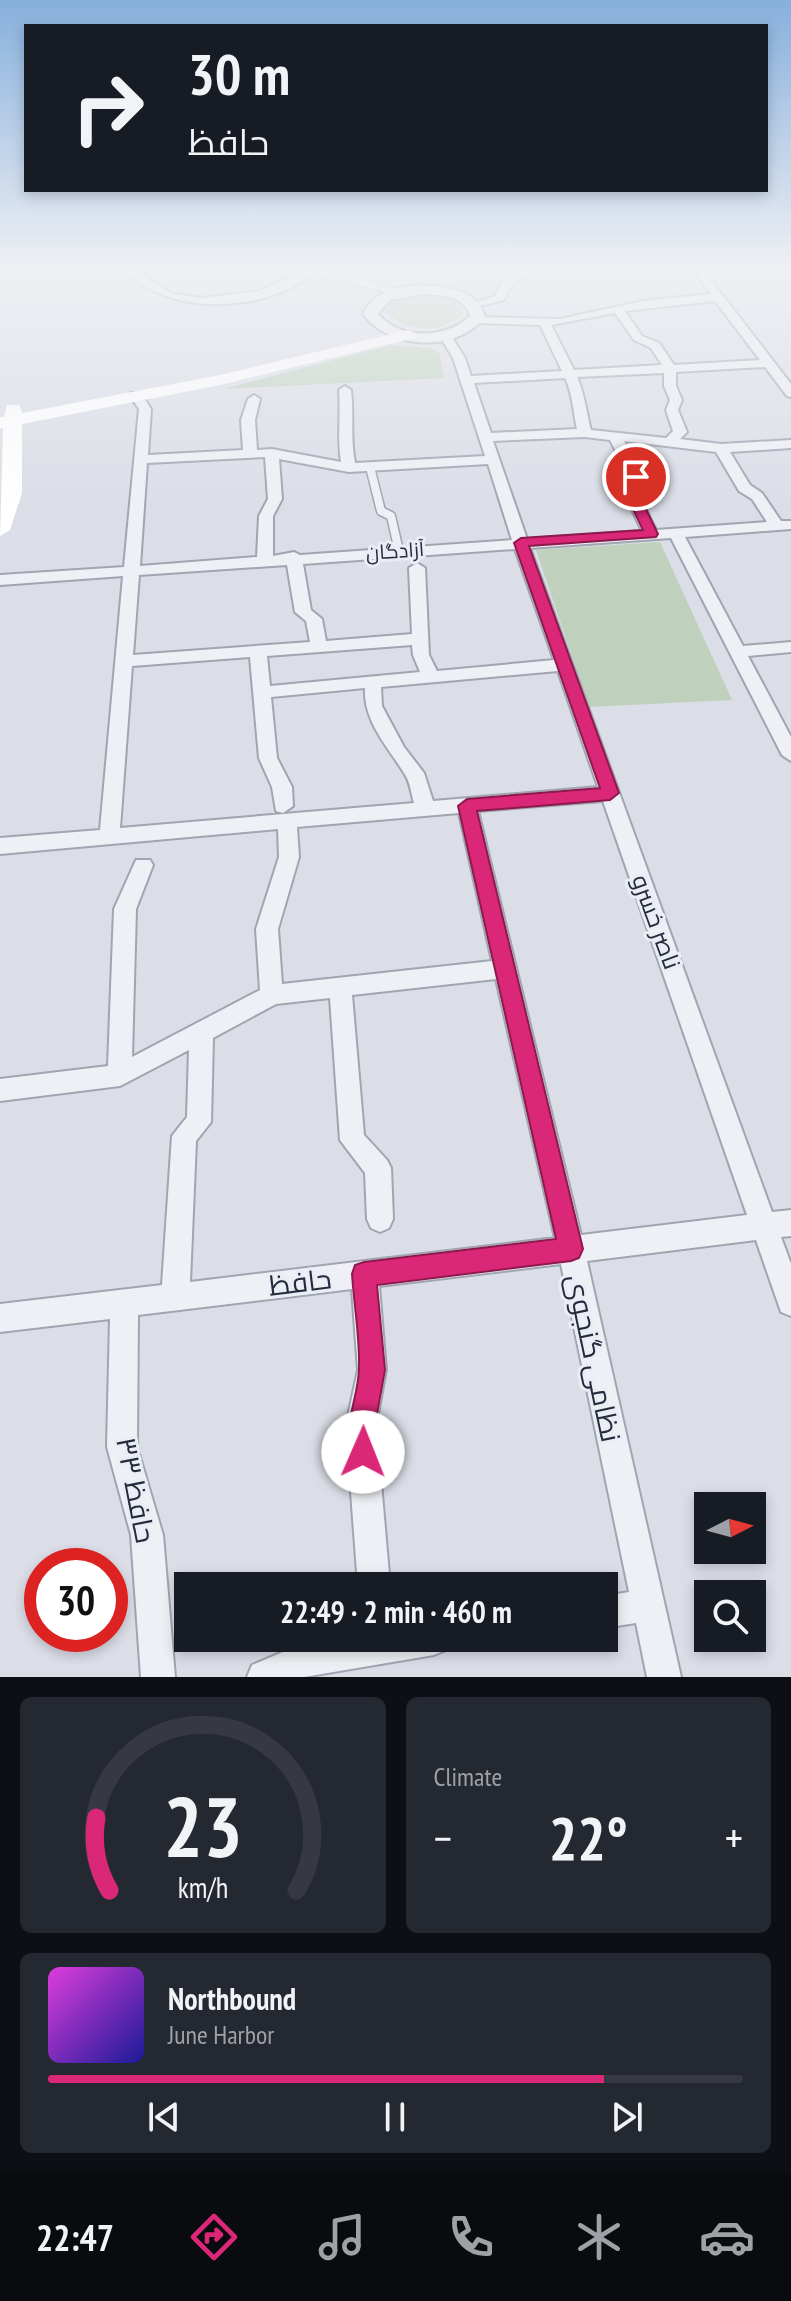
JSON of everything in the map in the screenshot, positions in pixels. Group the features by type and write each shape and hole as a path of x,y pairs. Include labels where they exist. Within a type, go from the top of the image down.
{"main road":[{"path":"7,416 230,368 301,348"},
{"path":"7,416 220,380 353,348"},
{"path":"0,530 12,493 7,416"}],"street":[{"name":"ناصر خسرو","path":"453,348 791,1302"},
{"path":"557,348 578,392 577,404 585,433"},
{"path":"657,348 670,368 670,386 676,400 672,410 680,432 669,442"},
{"path":"757,348 791,393"},
{"path":"466,380 768,363"},
{"path":"345,390 347,414 343,434 349,468"},
{"path":"109,836 145,409 136,396"},
{"path":"250,454 248,420 254,399"},
{"path":"486,437 585,433 721,448 791,444"},
{"path":"615,437 636,477 633,497 651,534"},
{"path":"721,448 744,488 757,496 784,525"},
{"path":"141,459 272,453 349,468 493,460"},
{"path":"265,559 266,516 275,499 272,453"},
{"name":"آزادگان","path":"0,580 265,559 784,525"},
{"path":"675,532 791,755"},
{"path":"294,557 303,612 314,619 319,646"},
{"path":"417,568 421,655 431,677"},
{"path":"125,661 419,639"},
{"path":"737,652 791,647"},
{"path":"258,651 268,758 282,787 289,857 267,929 272,995"},
{"path":"262,692 564,665"},
{"path":"373,689 373,706 397,751 415,773 425,809"},
{"path":"0,846 285,814 425,809 610,793"},
{"name":"نظامی گنجوی","path":"467,806 571,1249 664,1677"},
{"path":"120,1075 125,909 143,865"},
{"path":"0,1090 120,1075 272,995 505,969"},
{"path":"340,987 352,1140 378,1168 380,1219"},
{"path":"175,1297 184,1136 199,1122 201,1032"},
{"name":"حافظ","path":"0,1318 791,1223"},
{"path":"364,1274 372,1370 361,1425 373,1572"},
{"name":"حافظ ۳۳","path":"124,1303 122,1447 147,1535 158,1677"},
{"path":"618,1610 649,1605"},
{"path":"264,1677 312,1667 352,1652"}],"lane":[{"path":"370,467 381,511 391,516 399,551"}],"green space":[{"path":"379,348 432,348 439,352 444,378 223,389"},
{"path":"660,542 732,700 589,707 536,550"}],"route":[{"path":"363,1452 361,1425 372,1370 364,1274 571,1249 467,806 610,793 521,543 651,534 633,497 636,477"}]}
